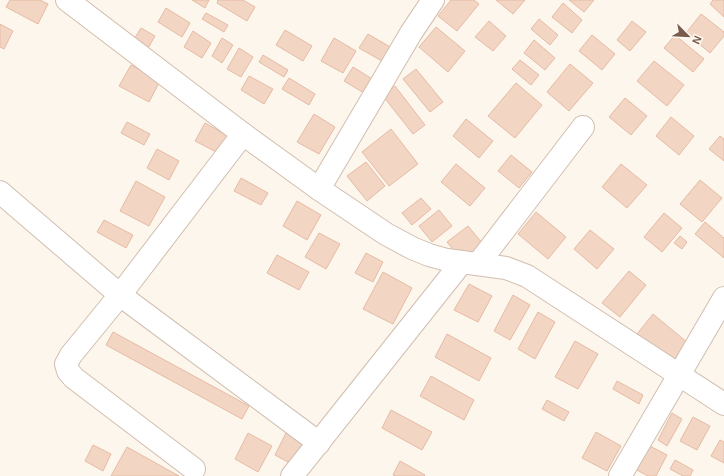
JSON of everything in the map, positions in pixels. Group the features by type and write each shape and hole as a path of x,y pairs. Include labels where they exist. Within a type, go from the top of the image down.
{"street":[{"path":"68,0 243,134 318,189 386,234 428,255 447,260 506,268 527,276 724,404"},
{"path":"318,189 411,33 433,0"},
{"path":"292,476 583,127"},
{"path":"194,469 74,378 66,369 66,364 71,355 120,295 243,134"},
{"path":"0,192 120,295 319,443"},
{"path":"620,476 724,298"}],"building":[{"path":"10,0 40,0 48,4 38,24 6,7"},
{"path":"192,0 209,0 205,8"},
{"path":"218,0 243,0 255,7 247,21 217,3"},
{"path":"451,0 474,0 479,4 457,31 438,16"},
{"path":"496,0 525,0 513,14"},
{"path":"569,0 594,0 584,12"},
{"path":"713,0 724,0 724,17 710,4"},
{"path":"563,3 582,20 572,33 552,17"},
{"path":"166,8 190,23 182,37 158,22"},
{"path":"206,13 228,25 224,32 202,19"},
{"path":"701,14 724,32 724,36 710,53 686,33"},
{"path":"539,19 558,35 550,45 531,29"},
{"path":"489,21 506,36 493,51 475,37"},
{"path":"632,21 646,32 630,51 617,40"},
{"path":"0,24 13,31 4,49 0,47"},
{"path":"436,27 465,51 448,72 419,47"},
{"path":"141,28 155,36 147,50 133,41"},
{"path":"285,30 312,46 303,61 276,45"},
{"path":"193,31 211,43 202,58 184,47"},
{"path":"368,34 397,51 389,65 359,48"},
{"path":"592,35 615,54 602,70 579,51"},
{"path":"675,35 704,59 693,72 664,48"},
{"path":"222,38 233,45 222,63 212,56"},
{"path":"334,38 356,51 343,73 321,61"},
{"path":"534,40 555,58 545,70 524,53"},
{"path":"239,48 253,57 241,77 227,69"},
{"path":"263,55 288,70 284,77 259,62"},
{"path":"520,60 539,75 531,85 512,69"},
{"path":"654,61 684,85 667,106 637,81"},
{"path":"570,64 593,83 569,111 547,92"},
{"path":"131,65 160,81 149,102 119,86"},
{"path":"353,67 377,82 369,96 344,81"},
{"path":"416,69 443,102 430,112 403,79"},
{"path":"249,76 273,89 264,104 241,90"},
{"path":"289,78 315,94 309,105 282,89"},
{"path":"516,83 542,105 515,138 488,116"},
{"path":"395,86 425,125 413,134 383,96"},
{"path":"625,98 647,116 631,135 609,117"},
{"path":"314,114 335,127 319,154 297,142"},
{"path":"671,117 694,136 679,155 656,136"},
{"path":"466,119 493,141 479,158 453,136"},
{"path":"127,122 150,134 144,145 121,133"},
{"path":"205,123 232,138 222,155 195,141"},
{"path":"391,129 418,164 389,186 362,152"},
{"path":"720,136 724,139 724,161 709,149"},
{"path":"157,149 179,161 169,180 147,168"},
{"path":"511,155 532,172 519,188 498,171"},
{"path":"366,162 385,186 367,201 347,176"},
{"path":"456,164 485,188 470,206 441,182"},
{"path":"621,164 647,185 627,208 602,187"},
{"path":"241,178 268,193 261,205 234,191"},
{"path":"700,180 722,198 702,222 680,204"},
{"path":"136,181 165,197 149,226 120,211"},
{"path":"421,198 431,209 412,225 402,213"},
{"path":"297,201 321,215 307,240 283,226"},
{"path":"439,210 452,226 432,242 419,226"},
{"path":"536,212 566,237 548,259 518,234"},
{"path":"664,213 682,228 662,252 644,237"},
{"path":"104,220 133,235 126,248 97,232"},
{"path":"705,222 724,238 724,258 695,234"},
{"path":"468,226 483,244 462,261 447,242"},
{"path":"590,230 614,249 597,269 574,249"},
{"path":"319,233 340,244 326,269 305,257"},
{"path":"680,236 687,242 682,249 674,243"},
{"path":"366,253 383,262 373,282 355,273"},
{"path":"277,255 309,272 299,290 267,273"},
{"path":"629,271 646,285 620,317 602,303"},
{"path":"383,272 412,288 393,324 363,309"},
{"path":"469,284 492,296 478,322 454,310"},
{"path":"513,295 530,305 510,340 494,331"},
{"path":"538,312 555,322 535,359 518,349"},
{"path":"653,314 688,343 671,363 637,334"},
{"path":"113,332 249,406 242,419 106,345"},
{"path":"447,334 491,358 479,381 435,357"},
{"path":"575,341 598,354 578,389 555,377"},
{"path":"431,376 474,400 464,420 420,396"},
{"path":"617,381 643,395 639,404 613,389"},
{"path":"547,400 569,412 564,421 542,409"},
{"path":"391,410 432,432 422,450 382,428"},
{"path":"672,413 682,419 667,446 658,440"},
{"path":"693,417 710,426 697,450 680,441"},
{"path":"596,432 621,446 607,471 582,458"},
{"path":"248,433 272,446 258,472 235,459"},
{"path":"286,433 309,445 297,467 275,455"},
{"path":"720,440 724,442 724,463 711,456"},
{"path":"93,445 111,454 103,471 85,461"},
{"path":"648,445 667,455 656,476 648,476 635,469"},
{"path":"127,447 179,476 111,476"},
{"path":"675,460 693,470 690,476 683,476 670,469"},
{"path":"400,461 425,475 393,475"}]}
